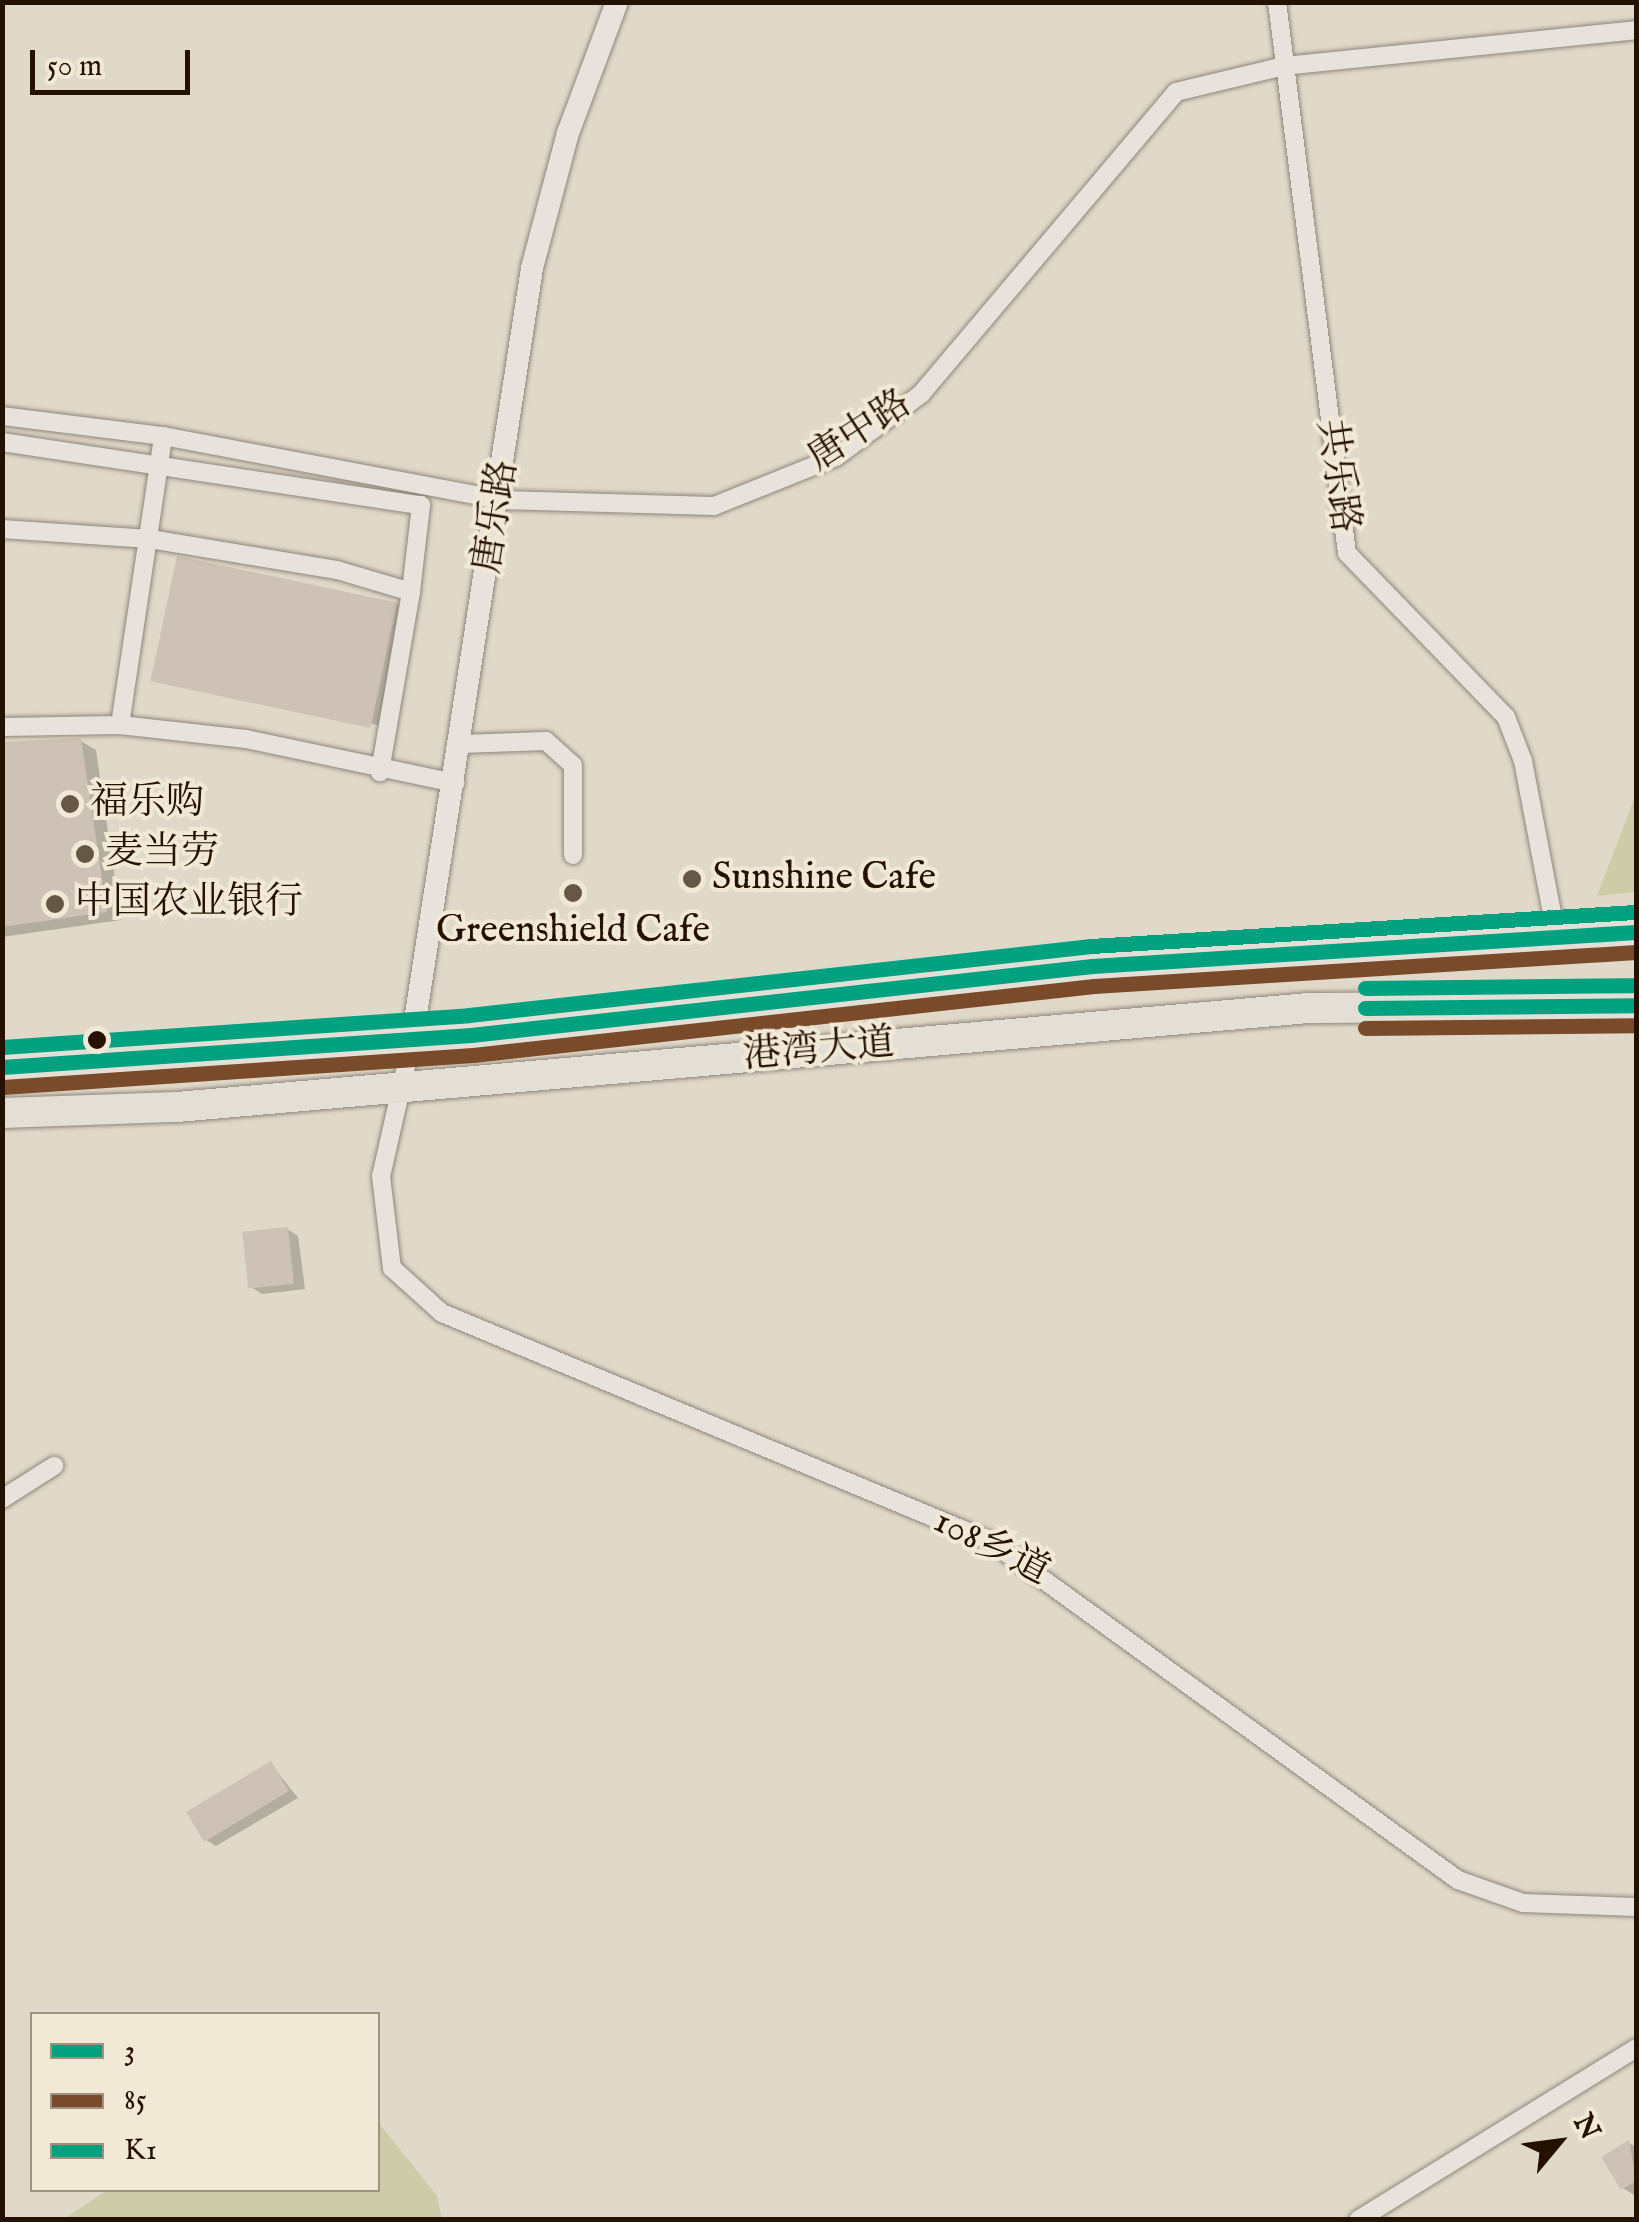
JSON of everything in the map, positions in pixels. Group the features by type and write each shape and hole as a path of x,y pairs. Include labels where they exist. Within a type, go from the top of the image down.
{"highway":[{"name":"港湾大道","path":"2,1066 412,1040 1092,966 1636,932"},
{"name":"港湾大道","path":"2,1113 401,1088 1309,1008 1636,1005"}],"street":[{"name":"唐乐路","path":"412,1040 501,500 532,268 568,133 617,2"},
{"name":"共乐路","path":"1277,2 1347,553 1506,717 1557,939"},
{"name":"唐中路","path":"2,416 163,436 501,500 714,506 836,457 921,394 1161,102 1195,82 1284,66 1636,30"},
{"path":"120,725 163,436"},
{"path":"2,442 421,505 412,592 380,772"},
{"path":"2,529 150,539 412,592"},
{"path":"2,727 120,725 246,739 380,772 455,783"},
{"path":"460,744 546,741 573,765 574,855"},
{"path":"401,1088 412,1040"},
{"name":"108乡道","path":"401,1088 380,1176 392,1268 442,1313 990,1541 1458,1880 1522,1903 1636,1907"},
{"path":"2,1500 54,1466"},
{"path":"1358,2220 1636,2048"}],"shaded area":[{"path":"1636,794 1636,892 1597,896"},
{"path":"380,2125 437,2196 442,2219 64,2219 104,2192 380,2192"}],"building":[{"path":"177,556 397,603 370,728 150,681"},
{"path":"81,738 107,912 2,927 2,742"},
{"path":"288,1227 294,1284 248,1288 242,1232"},
{"path":"271,1761 289,1791 204,1842 186,1812"},
{"path":"1629,2140 1636,2181 1621,2190 1601,2157"}],"transit line":[{"name":"K1","path":"2,1047 469,1015 1091,946 1635,912"},
{"name":"3","path":"2,1067 471,1035 1092,966 1636,932"},
{"name":"85","path":"3,1087 473,1055 1094,986 1636,952"},
{"name":"K1","path":"1365,988 1636,985"},
{"name":"3","path":"1365,1008 1636,1005"},
{"name":"85","path":"1365,1028 1636,1025"}],"place":[{"name":"福乐购","path":"70,804"},
{"name":"麦当劳","path":"85,854"},
{"name":"Sunshine Cafe","path":"692,879"},
{"name":"Greenshield Cafe","path":"573,893"},
{"name":"中国农业银行","path":"55,904"}]}
